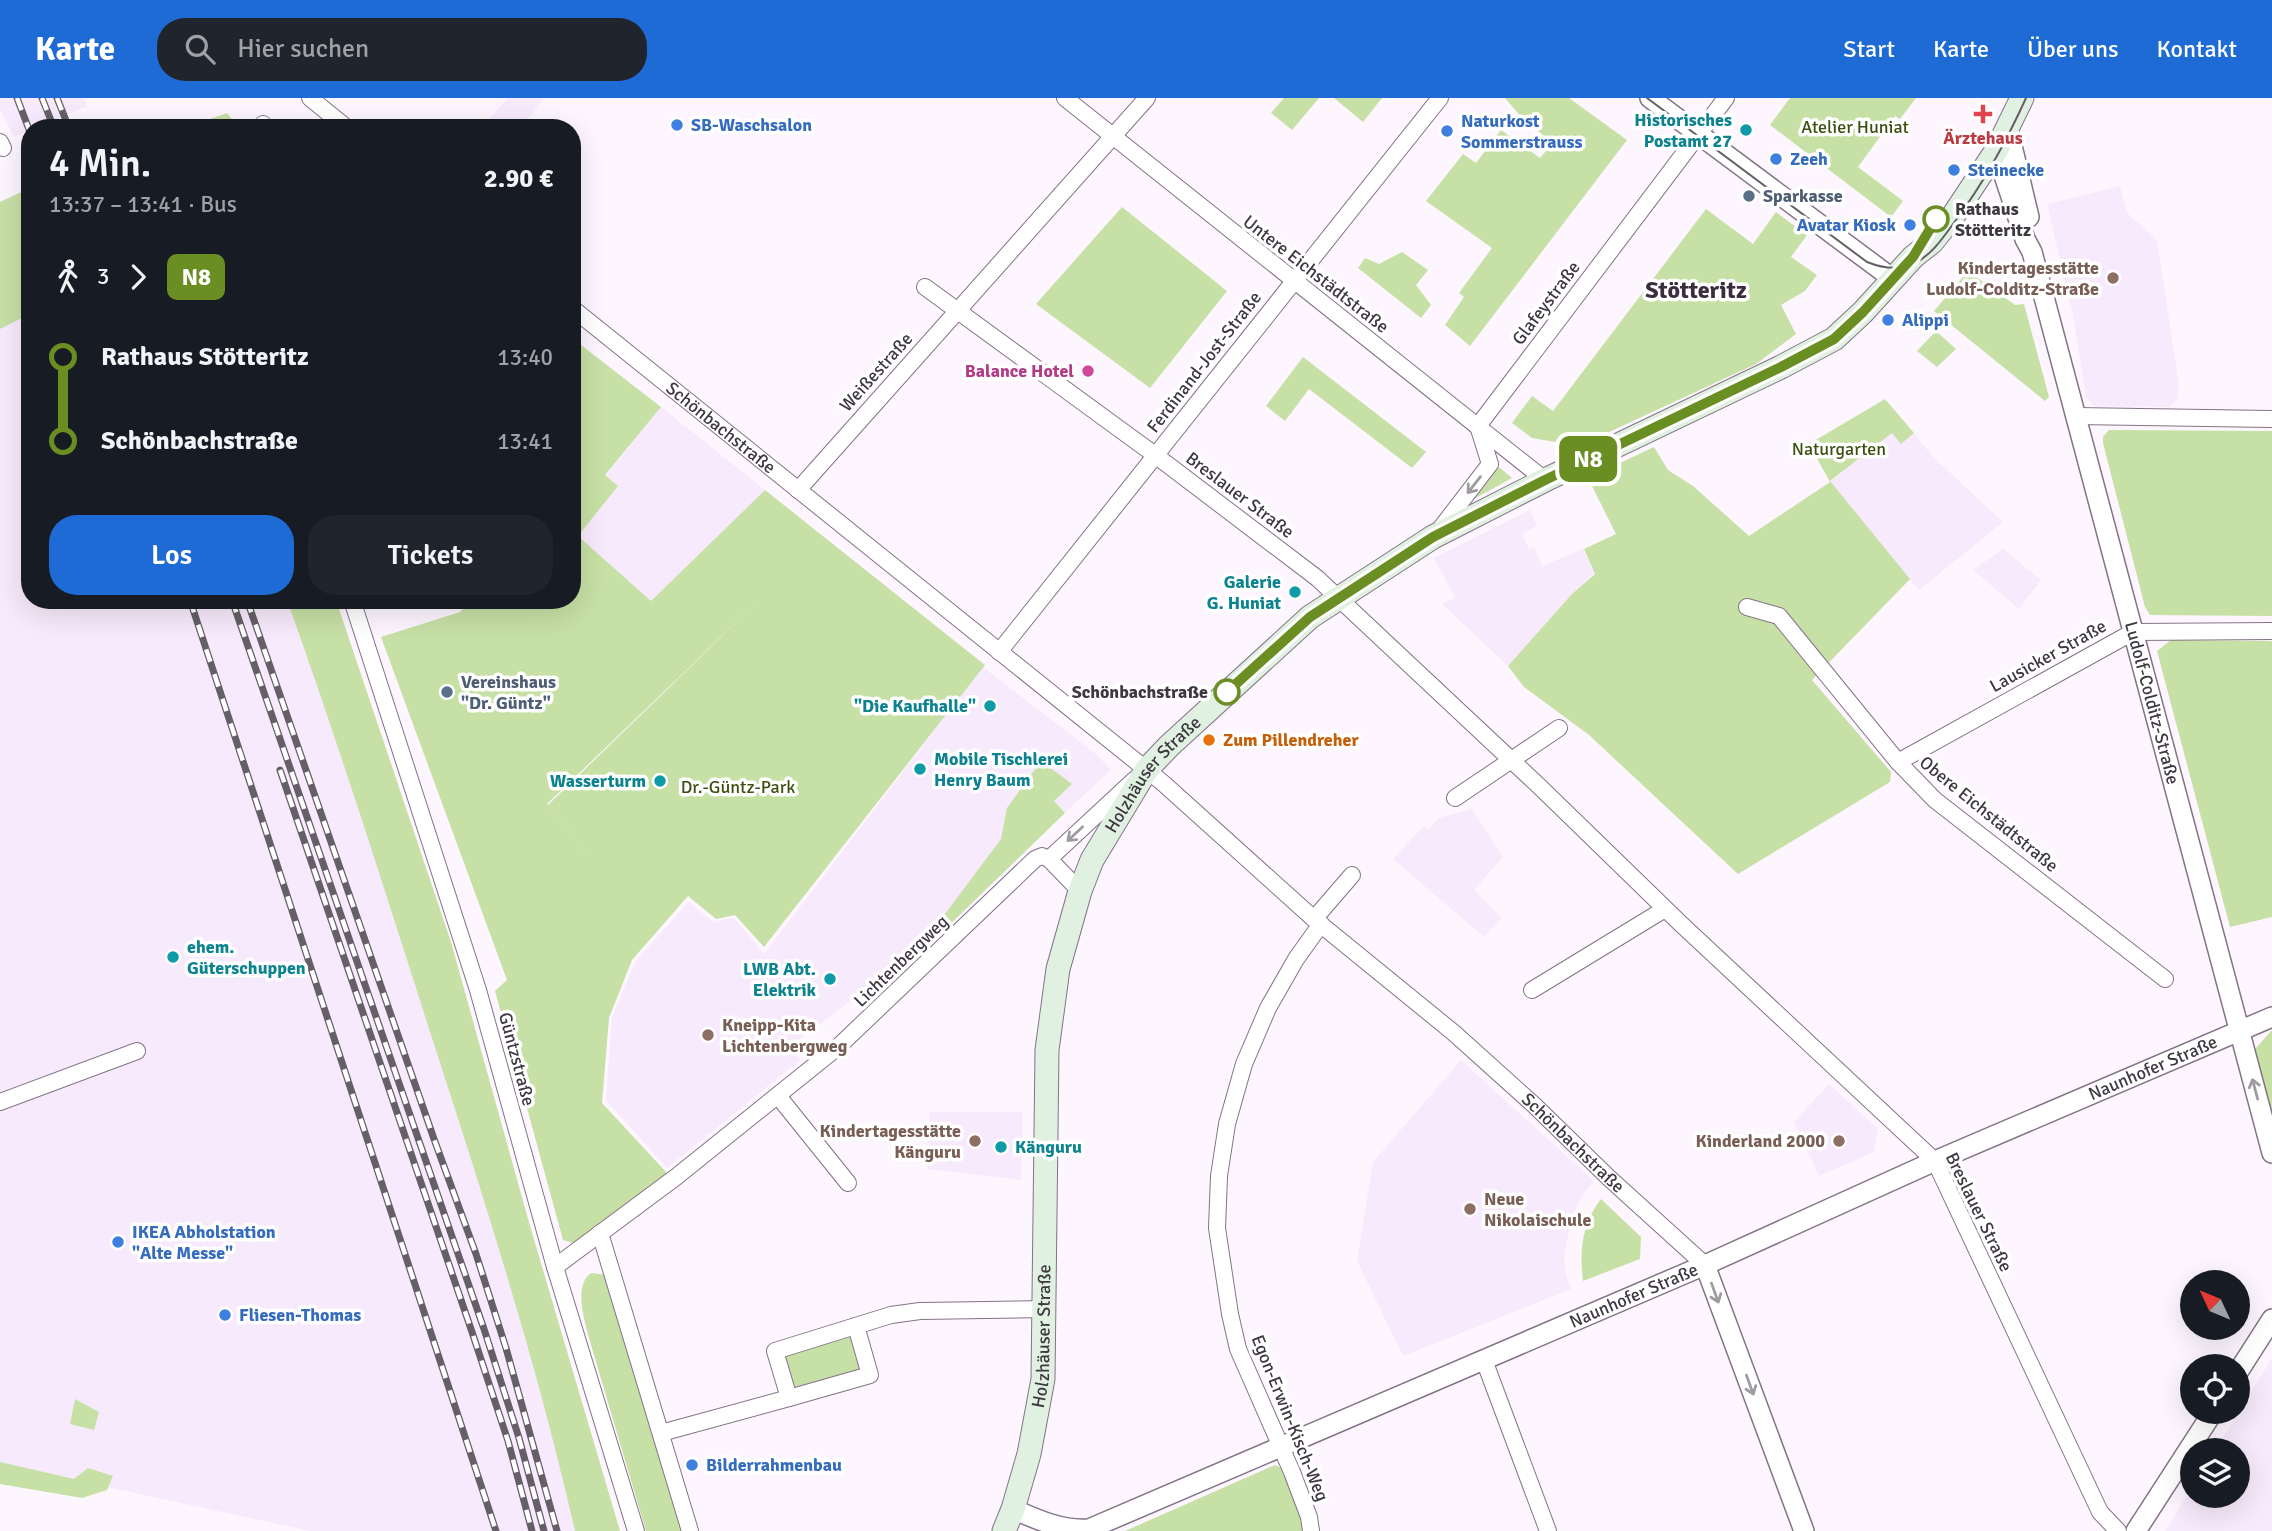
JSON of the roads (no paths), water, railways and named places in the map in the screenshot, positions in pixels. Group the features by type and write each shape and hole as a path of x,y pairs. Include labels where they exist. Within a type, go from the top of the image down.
{"main road":[{"name":"Holzhäuser Straße","path":"1013,1509 1030,1454 1041,1390 1045,1309 1046,1050 1058,969 1080,891 1105,834 1147,769 1310,617 1433,537 1834,339 1863,312 1913,257 1932,242 1947,223 1996,151 2020,98"},
{"name":"Holzhäuser Straße","path":"1913,257 1997,125 2020,98"},
{"path":"1004,1531 1013,1509"}],"street":[{"path":"310,98 336,119"},
{"name":"Untere Eichstädtstraße","path":"1065,98 1545,480"},
{"name":"Weißestraße","path":"798,489 1147,98"},
{"name":"Ferdinand-Jost-Straße","path":"999,652 1440,98"},
{"path":"1650,98 1893,279"},
{"name":"Glafeystraße","path":"1478,426 1726,98"},
{"name":"Ludolf-Colditz-Straße","path":"2008,129 2034,239 2032,252"},
{"name":"Ludolf-Colditz-Straße","path":"1996,151 2025,239 2032,252 2272,1153"},
{"name":"Breslauer Straße","path":"925,287 1155,455 1317,578 1665,909 1936,1161 2099,1511 2118,1531"},
{"name":"Schönbachstraße","path":"581,315 1147,769 1318,921 1454,1033 1705,1265 1804,1531"},
{"path":"2076,416 2272,419"},
{"path":"1433,537 1490,464 1478,426"},
{"name":"Obere Eichstädtstraße","path":"1747,607 1779,616 1898,762 1935,800 2165,979"},
{"name":"Güntzstraße","path":"355,609 478,990 555,1267 636,1531"},
{"name":"Lausicker Straße","path":"1898,762 2133,632 2272,631"},
{"path":"1455,798 1559,728"},
{"name":"Lichtenbergweg","path":"555,1267 839,1046 1035,859 1042,856 1049,859 1147,769"},
{"path":"1049,859 1080,891"},
{"name":"Egon-Erwin-Kisch-Weg","path":"1311,1531 1309,1517 1238,1349 1217,1228 1219,1175 1227,1124 1244,1064 1268,1009 1318,921 1352,875"},
{"path":"1532,990 1665,909"},
{"name":"Naunhofer Straße","path":"1013,1509 1064,1529 1089,1529 1705,1265 1936,1161 2272,1017"},
{"path":"0,1102 137,1051"},
{"path":"778,1096 848,1183"},
{"path":"600,1233 690,1531"},
{"path":"789,1398 775,1351 891,1315 920,1311 1045,1309"},
{"path":"2250,1354 2272,1319"},
{"path":"661,1433 870,1375 856,1326"},
{"path":"1484,1360 1548,1531"},
{"path":"2136,1531 2205,1424"}],"tram line":[{"path":"1647,98 1867,262 1897,268 1909,266 1933,250 1986,176 2026,98"}],"railway":[{"path":"17,98 25,119"},
{"path":"42,98 50,119"},
{"path":"57,98 65,119"},
{"path":"193,609 496,1531"},
{"path":"235,609 484,1329 519,1438 544,1531"},
{"path":"250,609 476,1254 506,1348 557,1531"},
{"path":"280,770 472,1332 508,1441 532,1531"}],"place":[{"name":"Ärztehaus","path":"1983,114"},
{"name":"SB-Waschsalon","path":"677,125"},
{"name":"Historisches Postamt 27","path":"1746,130"},
{"name":"Naturkost Sommerstrauss","path":"1447,131"},
{"name":"Zeeh","path":"1776,159"},
{"name":"Steinecke","path":"1954,170"},
{"name":"Sparkasse","path":"1749,196"},
{"name":"Rathaus Stötteritz","path":"1936,219"},
{"name":"Avatar Kiosk","path":"1910,225"},
{"name":"Kindertagesstätte Ludolf-Colditz-Straße","path":"2113,278"},
{"name":"Alippi","path":"1888,320"},
{"name":"Balance Hotel","path":"1088,371"},
{"name":"Galerie G. Huniat","path":"1295,592"},
{"name":"Vereinshaus \"Dr. Güntz\"","path":"447,692"},
{"name":"Schönbachstraße","path":"1227,692"},
{"name":"\"Die Kaufhalle\"","path":"990,706"},
{"name":"Zum Pillendreher","path":"1209,740"},
{"name":"Mobile Tischlerei Henry Baum","path":"920,769"},
{"name":"Wasserturm","path":"660,781"},
{"name":"ehem. Güterschuppen","path":"173,957"},
{"name":"LWB Abt. Elektrik","path":"830,979"},
{"name":"Kneipp-Kita Lichtenbergweg","path":"708,1035"},
{"name":"Kindertagesstätte Känguru","path":"975,1141"},
{"name":"Kinderland 2000","path":"1839,1141"},
{"name":"Känguru","path":"1001,1147"},
{"name":"Neue Nikolaischule","path":"1470,1209"},
{"name":"IKEA Abholstation \"Alte Messe\"","path":"118,1242"},
{"name":"Fliesen-Thomas","path":"225,1315"},
{"name":"Bilderrahmenbau","path":"692,1465"}],"district":[{"name":"Stötteritz","path":"1696,290"}],"park label":[{"name":"Atelier Huniat","path":"1855,127"},
{"name":"Naturgarten","path":"1839,449"},
{"name":"Dr.-Güntz-Park","path":"738,787"}]}
